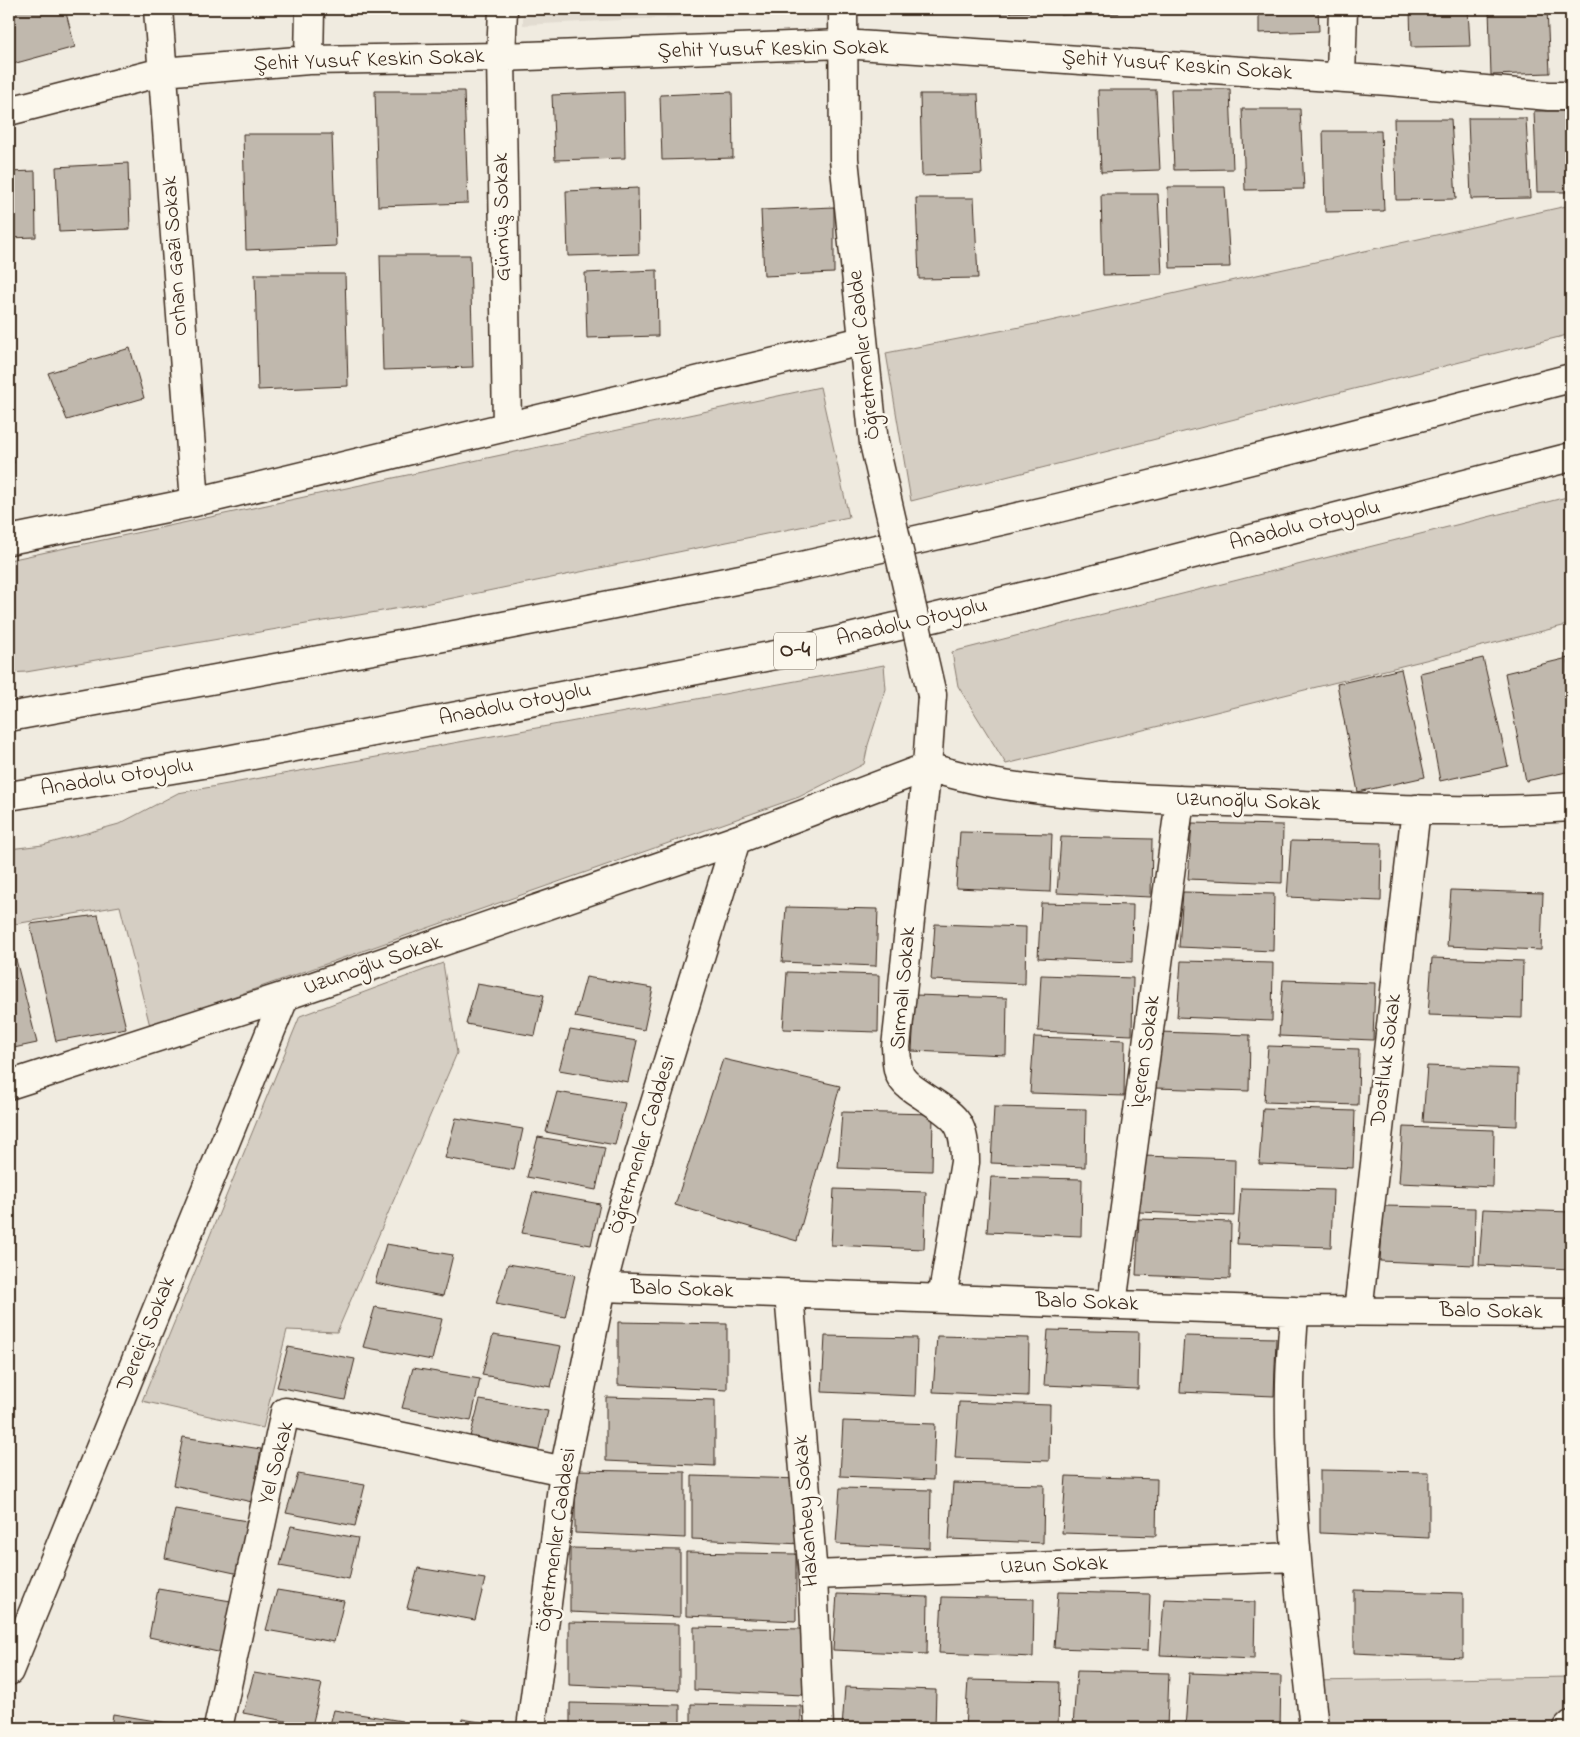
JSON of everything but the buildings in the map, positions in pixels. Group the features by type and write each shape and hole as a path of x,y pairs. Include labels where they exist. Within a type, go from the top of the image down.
{"main road":[{"name":"Orhan Gazi Sokak","path":"158,9 195,502"},
{"path":"309,60 310,9"},
{"name":"Gümüş Sokak","path":"503,9 501,57 507,426"},
{"name":"Öğretmenler Cadde","path":"843,9 844,159 862,341 874,443 932,695 927,767"},
{"path":"1341,77 1343,9"},
{"name":"Şehit Yusuf Keskin Sokak","path":"9,111 162,72 309,60 501,57 842,44 1341,77 1549,96 1571,96"},
{"path":"9,540 195,502 862,341"},
{"path":"9,717 502,626 766,574 1058,508 1295,450 1571,378"},
{"name":"Anadolu Otoyolu","path":"9,796 227,760 786,653 1076,584 1571,458"},
{"path":"736,840 927,767"},
{"name":"Uzunoğlu Sokak","path":"927,767 994,783 1053,792 1180,800 1416,809 1493,810 1571,807"},
{"name":"Sırmalı Sokak","path":"927,767 896,1046 901,1077 910,1088 954,1116 961,1128 965,1144 965,1162 942,1298"},
{"name":"İçeren Sokak","path":"1112,1304 1180,800"},
{"name":"Dostluk Sokak","path":"1358,1311 1416,809"},
{"name":"Uzunoğlu Sokak","path":"9,1085 285,996 736,840"},
{"name":"Öğretmenler Caddesi","path":"532,1728 564,1471 602,1287 620,1217 736,840"},
{"name":"Dereiçi Sokak","path":"9,1672 285,996"},
{"name":"Balo Sokak","path":"602,1287 1294,1311 1571,1314"},
{"name":"Hakanbey Sokak","path":"789,1294 813,1575 819,1728"},
{"path":"1294,1311 1290,1405 1296,1557 1314,1728"},
{"name":"Yel Sokak","path":"218,1728 285,1412 564,1471"},
{"name":"Uzun Sokak","path":"813,1575 1296,1557"},
{"path":"1568,1728 1571,1725"}],"shaded area":[{"path":"523,9 798,9 798,11 523,25"},
{"path":"1571,205 1571,334 911,501 886,353 1046,322"},
{"path":"820,387 849,517 429,603 26,672 9,673 9,560"},
{"path":"1571,496 1571,624 1006,764 958,686 952,652"},
{"path":"884,665 886,689 868,745 864,764 799,797 150,1026 120,906 9,925 9,849 43,845 119,824 178,793"},
{"path":"443,963 457,1053 337,1332 287,1330 263,1428 142,1401 300,1016"},
{"path":"1571,1677 1571,1725 1568,1728 1314,1728 1309,1681"}]}
